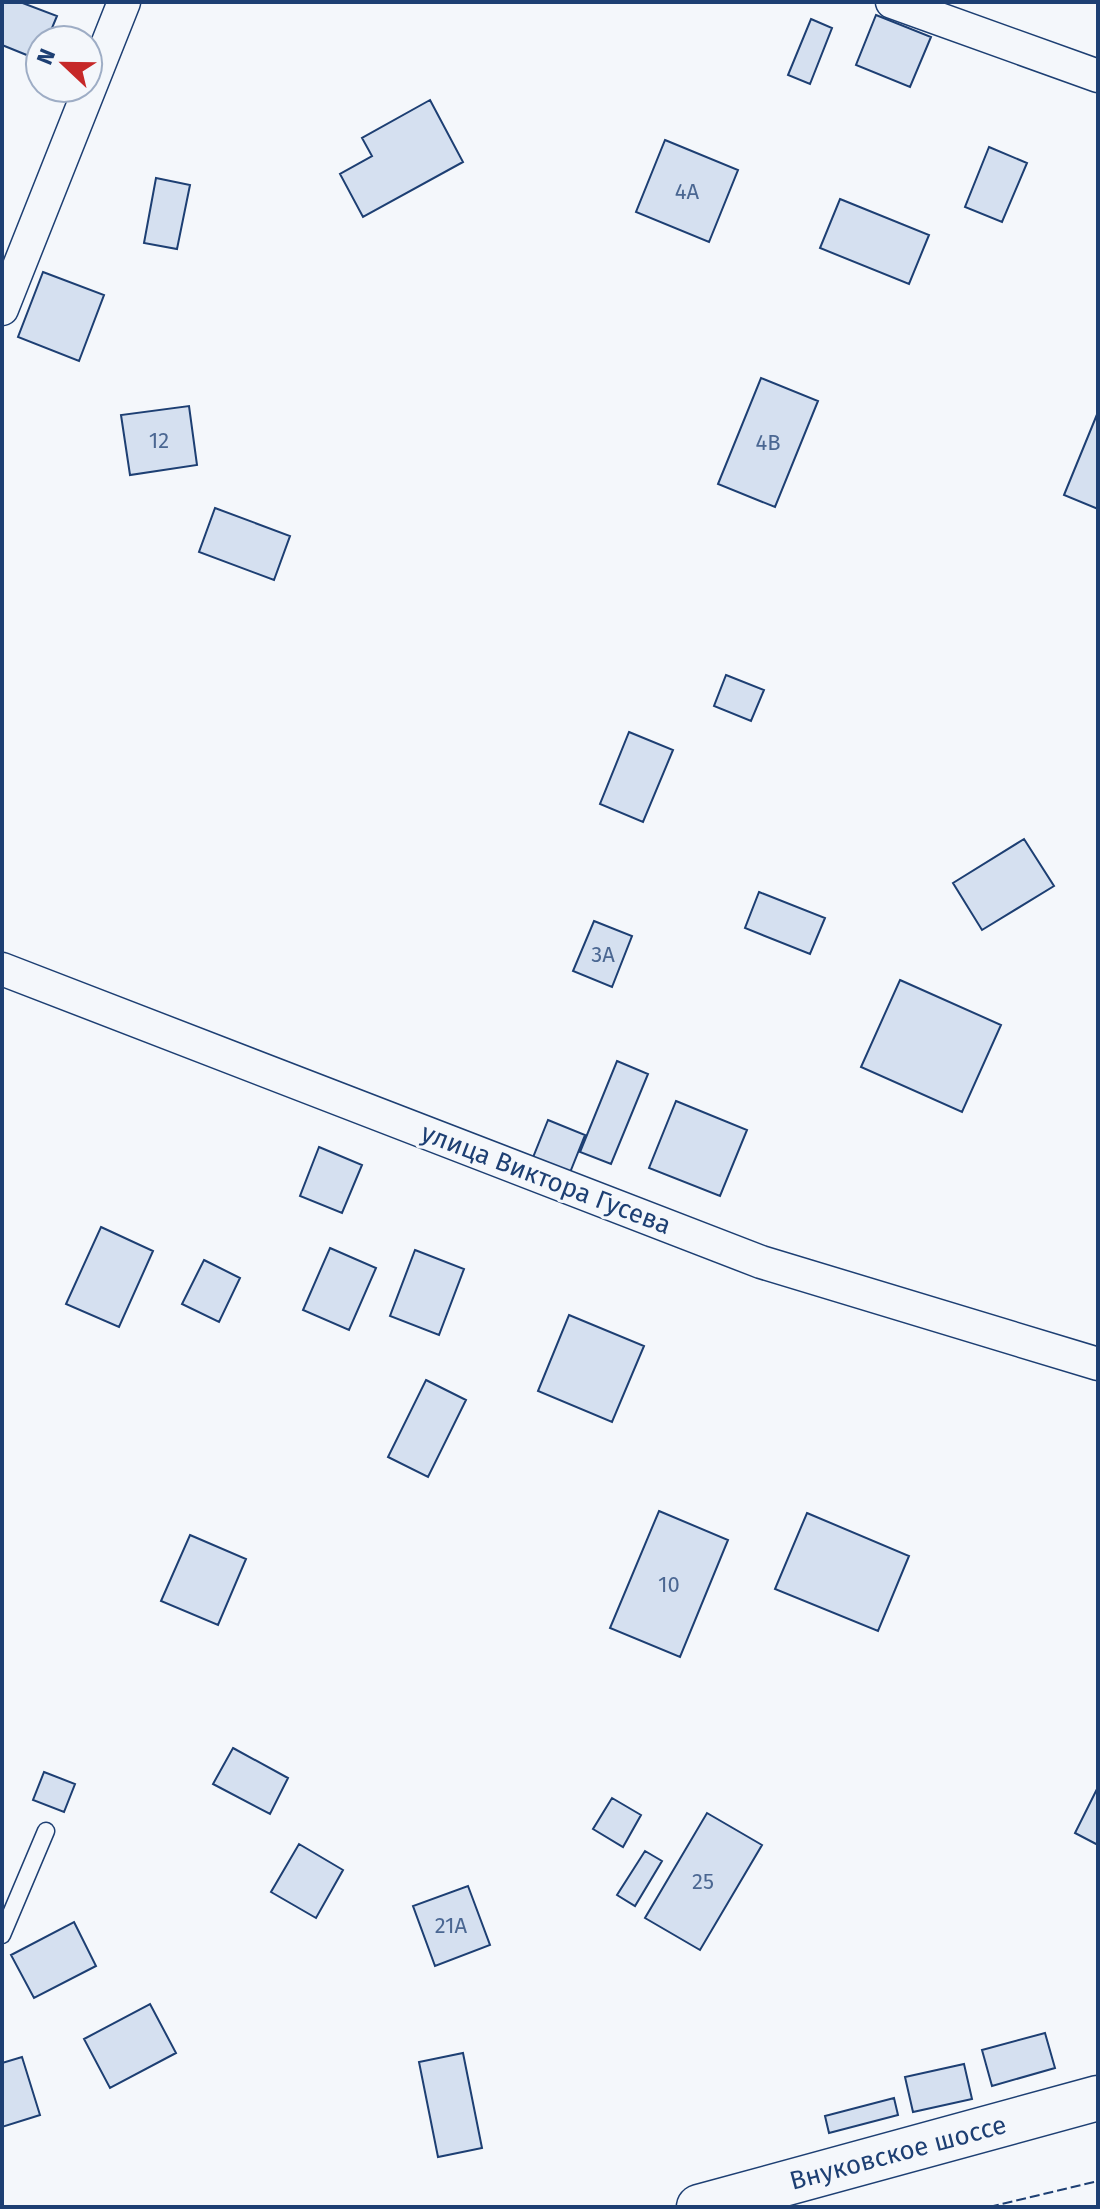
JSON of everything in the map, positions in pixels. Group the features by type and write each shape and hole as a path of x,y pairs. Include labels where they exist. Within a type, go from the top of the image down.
{"main road":[{"name":"Внуковское шоссе","path":"699,2207 1098,2098"}],"street":[{"path":"2,309 124,2"},
{"path":"892,2 1098,76"},
{"name":"улица Виктора Гусева","path":"2,969 761,1262 1098,1364"}],"lane":[{"path":"2,1935 46,1831"}],"building":[{"path":"2,2 20,2 57,16 54,24 24,24 24,54 2,45"},
{"path":"876,15 931,37 910,87 856,65"},
{"path":"811,19 832,28 810,84 788,75"},
{"path":"430,100 463,162 363,217 340,174 372,156 362,138"},
{"path":"665,140 738,170 709,242 636,212"},
{"path":"989,147 1027,163 1002,222 965,207"},
{"path":"156,178 190,185 177,249 144,243"},
{"path":"840,199 929,235 909,284 820,248"},
{"path":"43,272 104,295 79,361 18,337"},
{"path":"761,378 818,401 775,507 718,484"},
{"path":"189,406 197,465 130,475 121,415"},
{"path":"1098,412 1098,509 1064,495"},
{"path":"215,508 290,536 274,580 199,552"},
{"path":"726,675 764,690 751,721 714,706"},
{"path":"629,732 673,750 643,822 600,804"},
{"path":"1024,839 1054,886 982,930 953,883"},
{"path":"759,892 825,918 810,954 745,928"},
{"path":"594,921 632,936 612,987 573,971"},
{"path":"900,980 1001,1025 962,1112 861,1067"},
{"path":"617,1061 648,1074 611,1164 580,1152"},
{"path":"676,1101 747,1130 720,1196 649,1168"},
{"path":"548,1120 585,1135 569,1175 532,1160"},
{"path":"319,1147 362,1165 342,1213 300,1196"},
{"path":"101,1227 153,1251 119,1327 66,1304"},
{"path":"330,1248 376,1268 349,1330 303,1310"},
{"path":"415,1250 464,1269 439,1335 390,1316"},
{"path":"204,1260 240,1278 219,1322 182,1304"},
{"path":"569,1315 644,1346 612,1422 538,1391"},
{"path":"426,1380 466,1400 428,1477 388,1457"},
{"path":"659,1511 728,1540 680,1657 610,1628"},
{"path":"807,1513 909,1556 878,1631 775,1589"},
{"path":"190,1535 246,1559 218,1625 161,1601"},
{"path":"233,1748 288,1778 270,1814 213,1784"},
{"path":"44,1772 75,1784 64,1812 33,1800"},
{"path":"1098,1787 1098,1845 1075,1833"},
{"path":"612,1798 641,1815 623,1847 593,1829"},
{"path":"707,1813 762,1845 700,1950 645,1918"},
{"path":"299,1844 343,1870 316,1918 271,1892"},
{"path":"645,1851 662,1861 635,1906 617,1895"},
{"path":"468,1886 490,1945 435,1966 413,1906"},
{"path":"74,1922 96,1966 34,1998 11,1955"},
{"path":"150,2004 176,2053 110,2088 84,2039"},
{"path":"1045,2033 1055,2068 992,2086 982,2050"},
{"path":"463,2053 482,2148 438,2157 419,2062"},
{"path":"22,2057 40,2115 2,2127 2,2063"},
{"path":"964,2064 972,2099 913,2112 905,2077"},
{"path":"894,2098 898,2115 829,2133 825,2116"}],"fence":[{"path":"989,2207 1098,2181"}]}
